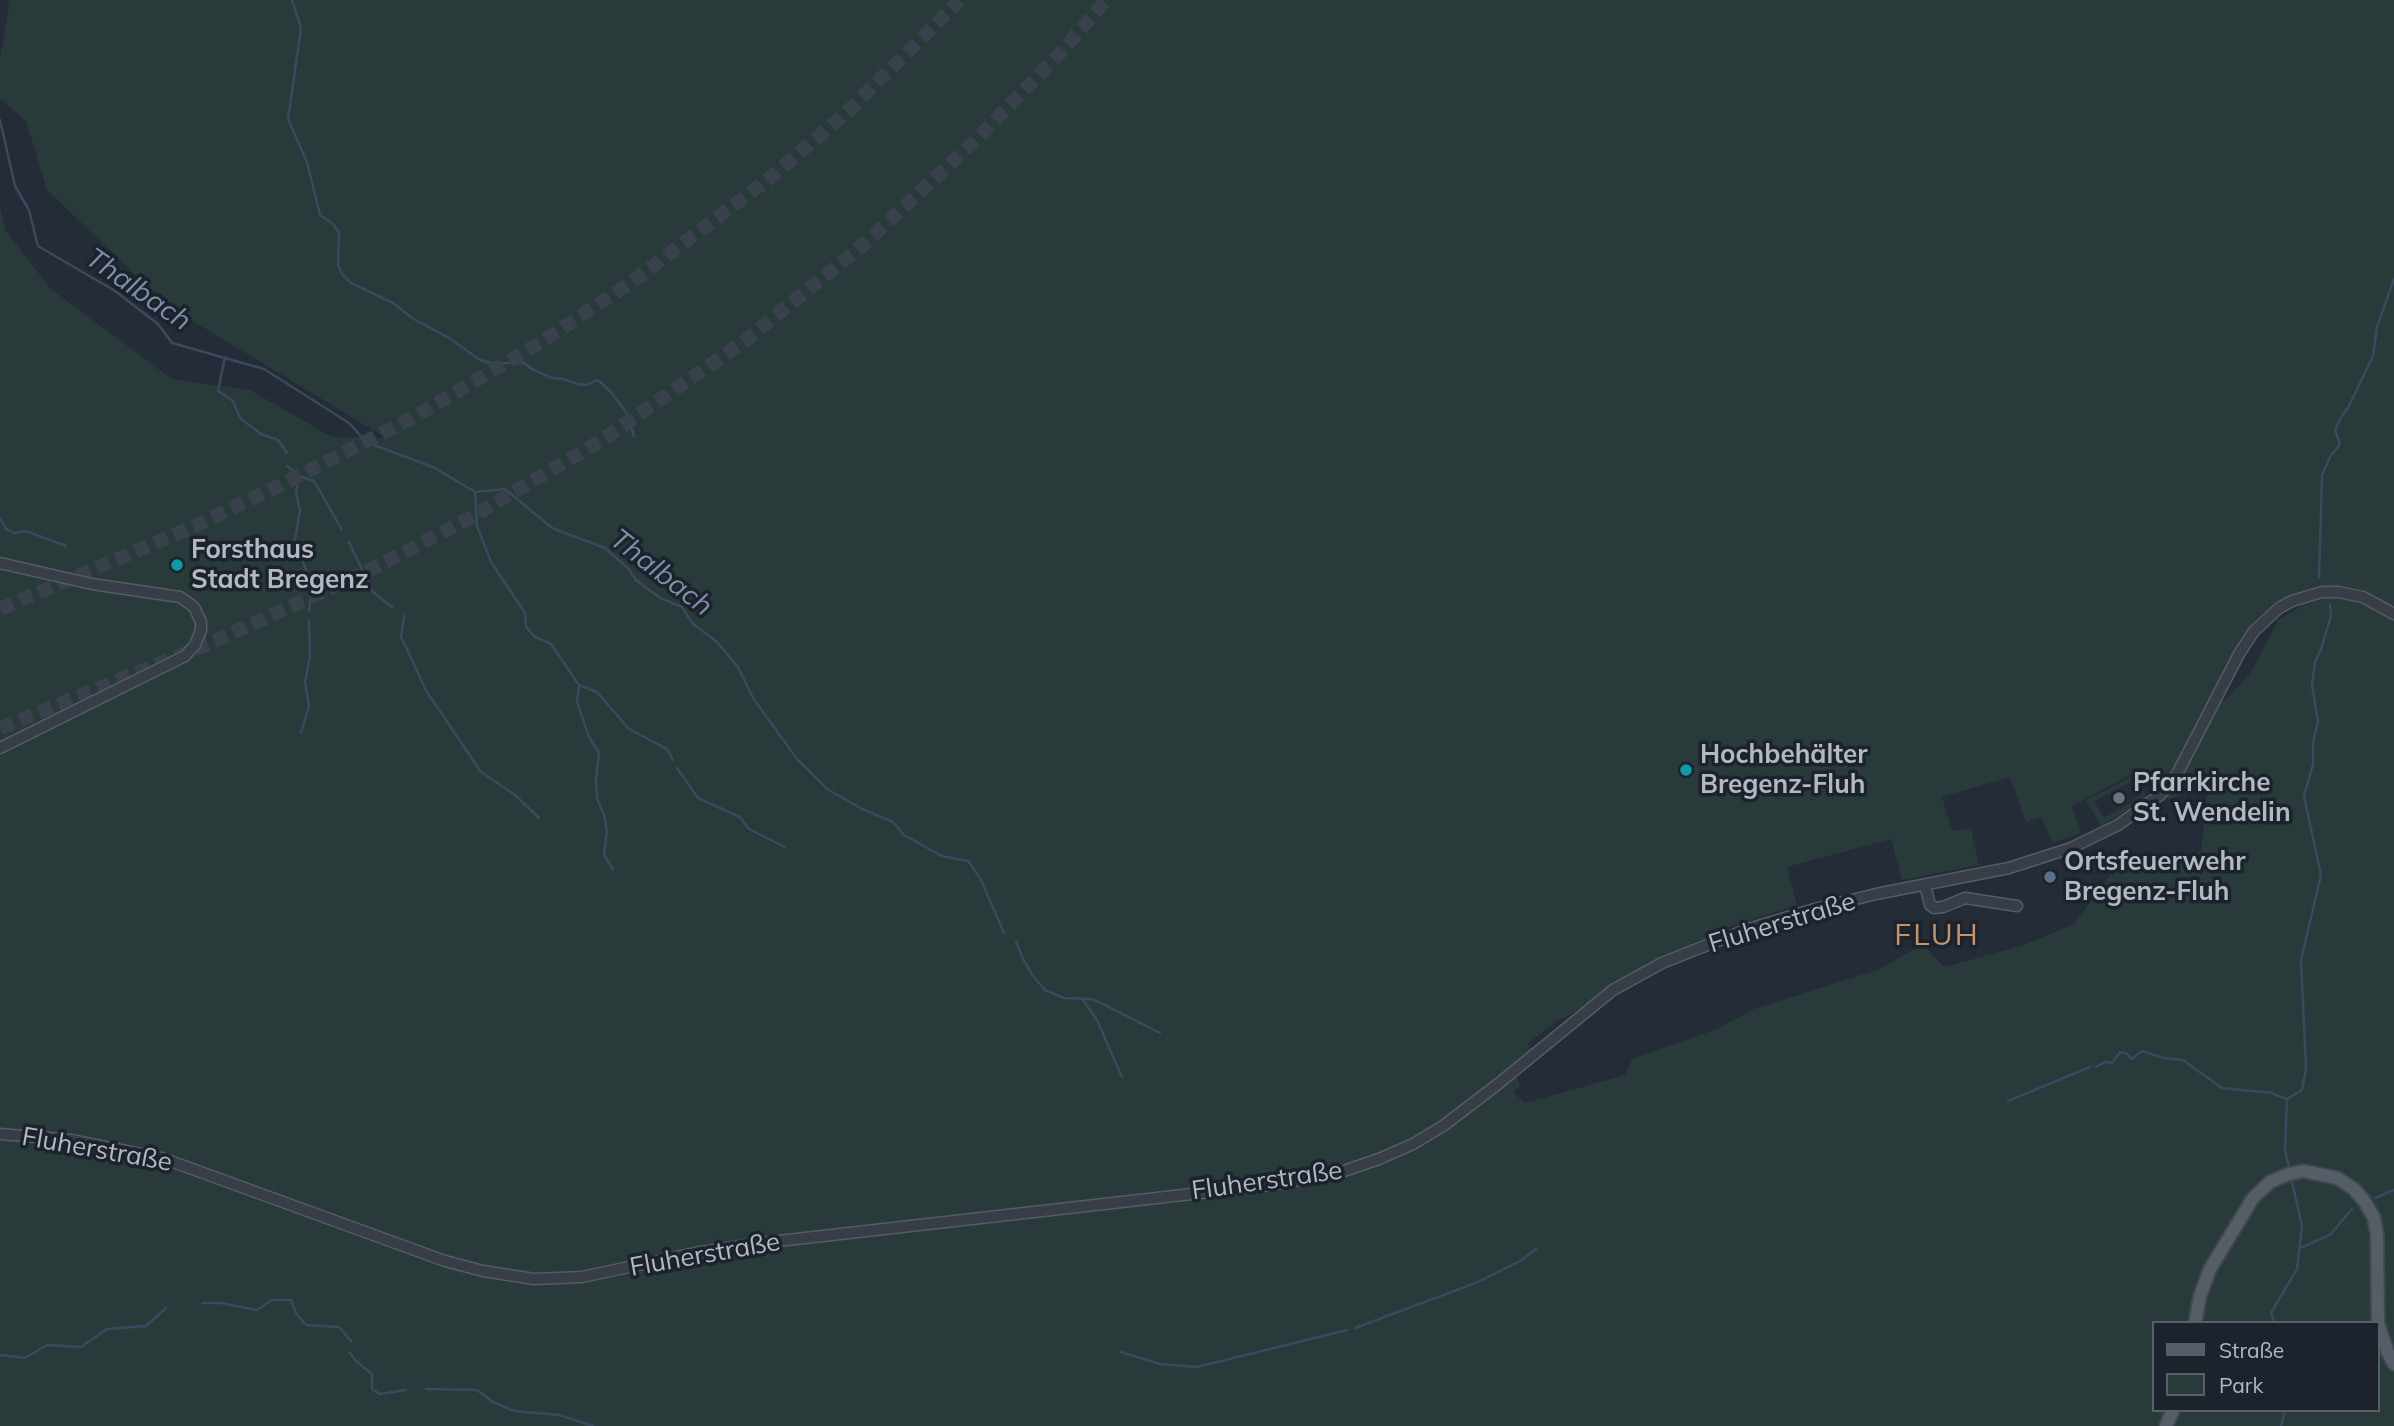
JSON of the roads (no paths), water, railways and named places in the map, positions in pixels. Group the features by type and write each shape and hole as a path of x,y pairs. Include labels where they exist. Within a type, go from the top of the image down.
{"main road":[{"path":"2195,1321 2200,1296 2210,1269 2247,1206 2270,1182 2303,1171 2337,1178 2354,1189 2374,1218 2377,1234 2378,1321"},
{"path":"2380,1330 2394,1364"}],"street":[{"path":"0,563 92,584 180,597 194,607 201,622 198,638 185,656 0,748"},
{"name":"Fluherstraße","path":"0,1134 72,1140 162,1158 382,1239 483,1272 534,1279 582,1276 727,1248 1307,1180 1349,1170 1413,1144 1443,1126 1588,1009 1645,971 1708,944 1790,916 1876,894 2009,869 2071,848 2118,825 2160,795 2175,779 2239,654 2254,631 2278,608 2322,592 2338,592 2363,597 2394,614"},
{"path":"1926,885 1930,905 1934,908 1943,908 1965,898 2017,906"}],"waterway":[{"path":"292,0 301,28 288,119 307,162 320,215 334,225 339,233 338,265 342,274 351,283 393,303 412,318 449,338 480,360 491,363 524,363 552,378 577,384 587,385 599,381 626,412 634,436"},
{"name":"Thalbach","path":"0,120 15,186 29,210 38,246 115,291 158,324 172,343 264,369 349,423 366,442 435,468 475,492 505,489 552,528 605,548 628,568 636,580 660,598 682,607 692,623 717,642 738,667 753,698 797,759 827,789 862,809 893,822 904,835 942,856 968,861 980,878 1004,933"},
{"path":"2319,578 2322,475 2330,457 2339,446 2335,431 2340,419 2373,356 2377,327 2394,279"},
{"path":"225,357 218,391 233,401 240,418 261,434 278,440 287,453"},
{"path":"287,466 299,476 296,494 300,510 295,540 297,545"},
{"path":"299,476 314,481 342,530"},
{"path":"475,493 477,526 491,562 525,613 526,627 535,637 551,644 579,685 597,692 629,729 667,749 673,760"},
{"path":"0,518 6,529 14,533 26,531 66,546"},
{"path":"349,542 373,592 392,607"},
{"path":"302,559 312,587 309,611"},
{"path":"2290,1170 2285,1151 2287,1099 2302,1090 2306,1069 2301,960 2321,875 2304,796 2313,764 2313,742 2318,722 2312,685 2315,662 2331,616 2330,605"},
{"path":"404,616 401,637 427,692 481,772 515,795 539,818"},
{"path":"301,733 309,706 305,682 310,657 309,620"},
{"path":"579,686 577,702 589,737 599,753 597,798 607,831 604,855 613,869"},
{"path":"677,768 698,798 740,817 749,829 785,847"},
{"name":"Thalbach","path":"1016,941 1033,976 1045,990 1064,998 1091,999 1160,1033"},
{"path":"1083,1000 1097,1020 1122,1077"},
{"path":"2096,1067 2105,1062 2112,1063 2120,1052 2126,1053 2132,1059 2142,1051 2164,1058 2183,1060 2222,1088 2272,1093 2286,1099"},
{"path":"2008,1101 2090,1067"},
{"path":"2274,1321 2271,1313 2297,1269 2302,1226 2291,1177"},
{"path":"2375,1198 2394,1190"},
{"path":"2300,1248 2330,1235 2352,1209"},
{"path":"1355,1328 1478,1282 1520,1261 1536,1249"},
{"path":"202,1303 221,1303 257,1310 272,1300 291,1300 297,1315 306,1325 339,1327 351,1341"},
{"path":"0,1355 25,1358 47,1345 81,1347 107,1329 146,1326 166,1308"},
{"path":"1121,1352 1160,1364 1197,1367 1347,1330"},
{"path":"349,1352 372,1374 372,1389 380,1394 406,1390"},
{"path":"426,1389 477,1390 493,1402 514,1411 559,1415 593,1426"},
{"path":"2281,1426 2284,1412"}],"tunnel":[{"path":"0,609 188,529 281,485 412,418 540,343 633,281 770,178 847,112 960,0"},
{"path":"0,728 208,644 366,572 468,519 602,440 742,343 863,245 977,139 1061,52 1106,0"}],"place":[{"name":"Forsthaus Stadt Bregenz","path":"177,565"},
{"name":"Hochbehälter Bregenz-Fluh","path":"1686,770"},
{"name":"Pfarrkirche St. Wendelin","path":"2119,798"},
{"name":"Ortsfeuerwehr Bregenz-Fluh","path":"2050,877"}],"district":[{"name":"FLUH","path":"1937,936"}]}
